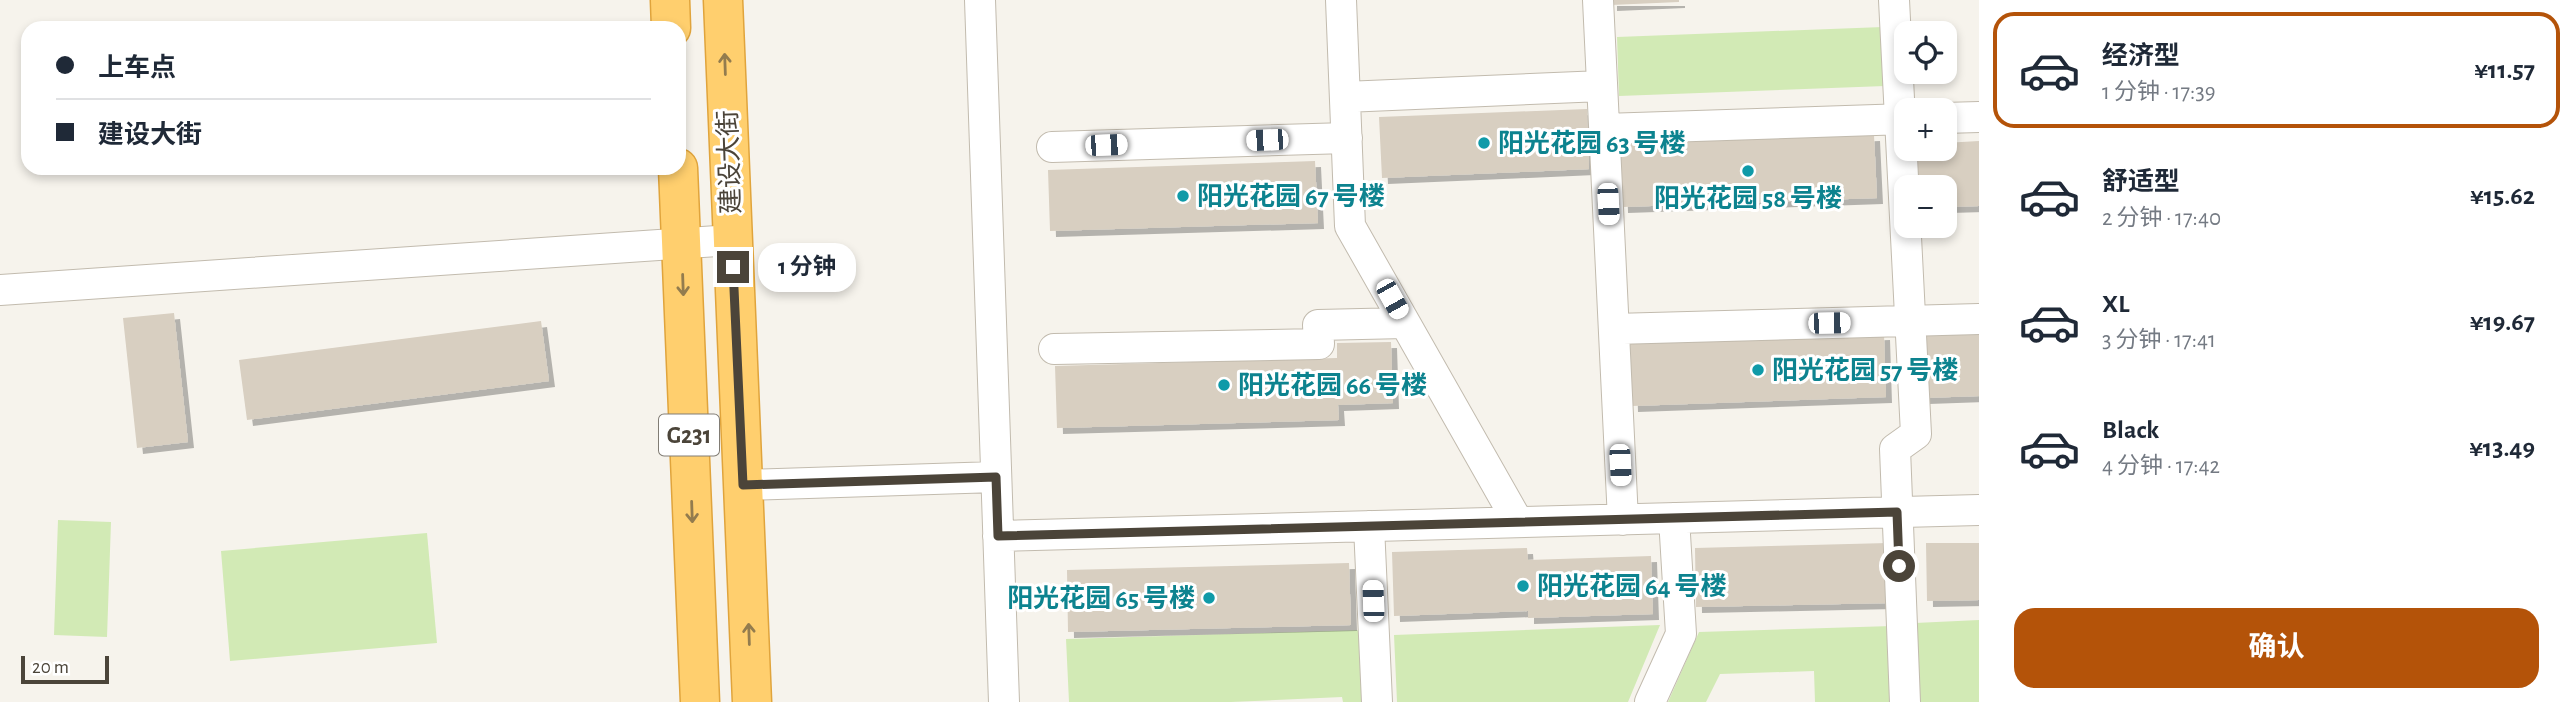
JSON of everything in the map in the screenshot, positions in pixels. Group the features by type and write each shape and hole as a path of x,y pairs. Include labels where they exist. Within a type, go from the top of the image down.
{"highway":[{"path":"670,0 671,21"},
{"name":"建设大街","path":"723,0 752,702"},
{"name":"建设大街","path":"678,175 700,702"}],"street":[{"path":"980,0 1004,702"},
{"path":"1341,0 1350,226 1518,522"},
{"path":"1598,0 1623,520"},
{"path":"1894,0 1901,98"},
{"path":"1345,97 1602,86"},
{"path":"1957,118 1979,117"},
{"path":"1604,129 1894,119"},
{"path":"1052,147 1347,138"},
{"path":"1904,161 1916,434 1895,449 1905,702"},
{"path":"0,290 732,240"},
{"path":"1614,329 1979,319"},
{"path":"1054,349 1319,344 1318,325 1405,323"},
{"path":"743,485 996,477"},
{"path":"998,536 1979,510"},
{"path":"1650,702 1681,634 1674,518"},
{"path":"1369,526 1377,702"}],"green space":[{"path":"1883,27 1885,86 1619,96 1617,37"},
{"path":"58,520 111,522 107,637 54,635"},
{"path":"427,533 437,643 230,661 221,551"},
{"path":"1979,620 1979,702 1919,702 1915,623"},
{"path":"1660,625 1628,702 1397,702 1394,635"},
{"path":"1892,626 1894,702 1815,702 1814,671 1720,674 1706,702 1668,702 1699,632"},
{"path":"1365,630 1368,702 1343,702 1342,697 1231,702 1069,702 1066,639"}],"building":[{"path":"1611,0 1679,0 1679,2 1611,5"},
{"name":"阳光花园 63 号楼","path":"1587,109 1589,169 1382,178 1379,117"},
{"name":"阳光花园 58 号楼","path":"1874,135 1877,198 1622,207 1620,144"},
{"path":"1979,141 1979,206 1957,207 1957,175 1914,175 1914,161 1957,161 1957,142"},
{"name":"阳光花园 67 号楼","path":"1315,161 1318,223 1050,231 1048,170"},
{"path":"174,313 188,442 137,448 123,318"},
{"path":"541,321 549,381 247,420 239,360"},
{"path":"1979,332 1979,396 1923,398 1921,334"},
{"name":"阳光花园 57 号楼","path":"1884,334 1886,397 1632,406 1630,343"},
{"name":"阳光花园 66 号楼","path":"1391,342 1393,403 1338,405 1339,420 1057,428 1055,366 1337,358 1337,343"},
{"path":"1888,543 1889,603 1696,607 1695,548"},
{"path":"1926,543 1979,543 1979,600 1927,601"},
{"name":"阳光花园 64 号楼","path":"1527,548 1528,560 1651,556 1653,614 1528,618 1528,611 1394,616 1392,552"},
{"name":"阳光花园 65 号楼","path":"1349,563 1351,625 1068,632 1067,570"}],"place":[{"name":"阳光花园 63 号楼","path":"1484,143"},
{"name":"阳光花园 58 号楼","path":"1748,171"},
{"name":"阳光花园 67 号楼","path":"1183,196"},
{"name":"阳光花园 57 号楼","path":"1758,370"},
{"name":"阳光花园 66 号楼","path":"1224,385"},
{"name":"阳光花园 64 号楼","path":"1523,586"},
{"name":"阳光花园 65 号楼","path":"1209,598"}],"route":[{"path":"733,267 743,485 996,477 998,536 1897,512 1899,566"}]}
